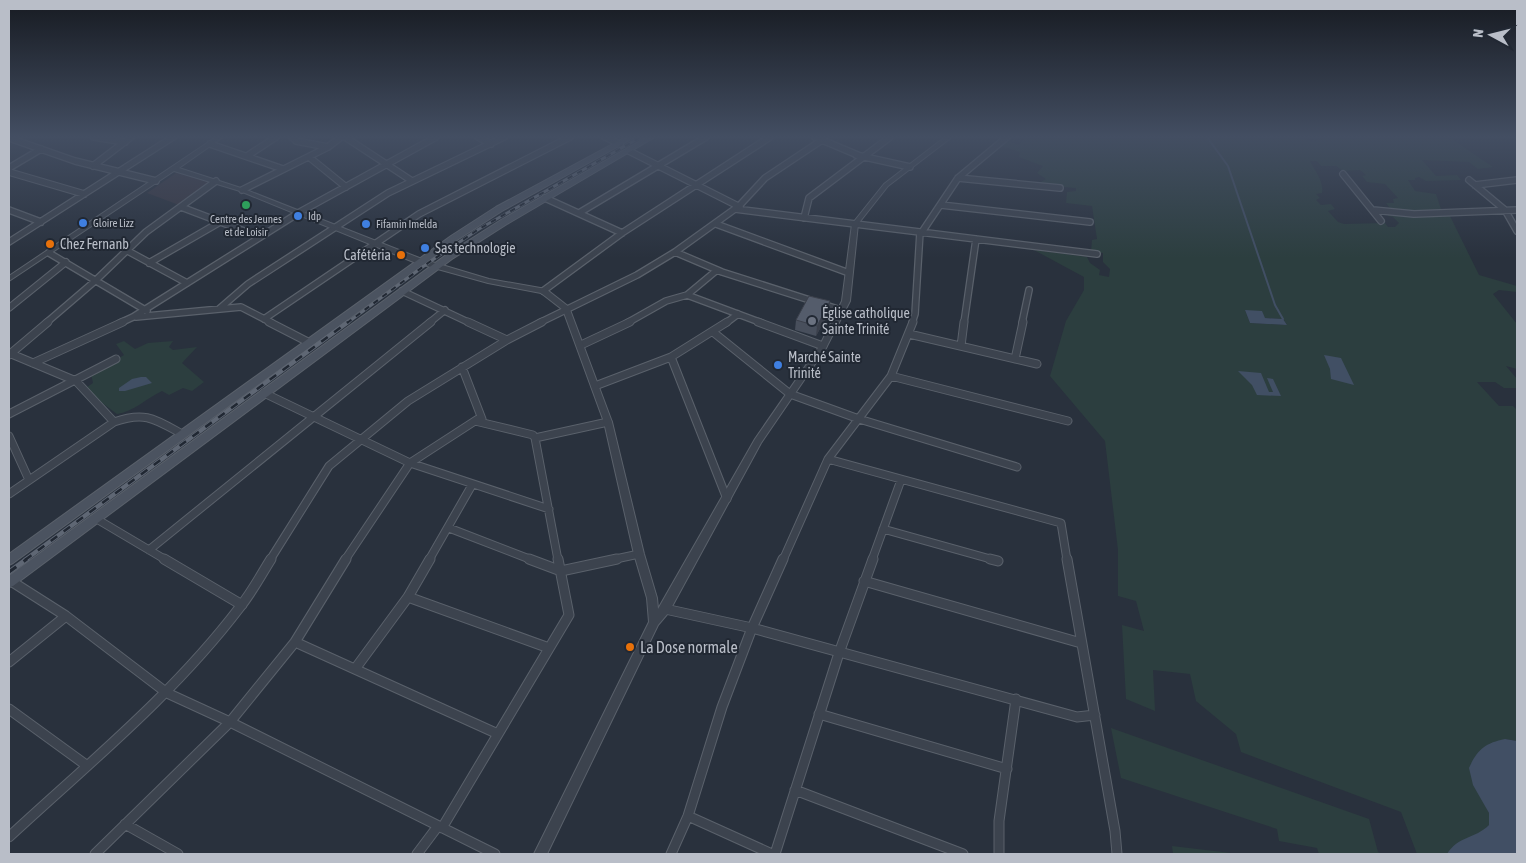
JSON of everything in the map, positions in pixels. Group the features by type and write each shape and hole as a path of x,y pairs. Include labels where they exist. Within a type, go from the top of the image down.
{"main road":[{"path":"9,560 419,262 499,209 558,177"},
{"path":"10,582 414,282 469,244 581,177"},
{"path":"399,276 414,282"}],"street":[{"path":"32,177 84,194"},
{"path":"9,242 111,177"},
{"path":"141,177 156,181"},
{"path":"9,279 161,177"},
{"path":"201,177 300,212 374,245 419,262 488,281 543,291 566,309 608,422 639,554 652,598 654,622"},
{"path":"242,190 267,177"},
{"path":"334,177 346,187"},
{"path":"33,363 133,318 300,212 363,177"},
{"path":"405,177 412,182"},
{"path":"219,309 248,284 334,228 388,193 422,177"},
{"path":"264,319 419,214 491,177"},
{"path":"579,214 640,177"},
{"path":"681,177 737,208 746,210 1097,254"},
{"path":"543,291 622,233 711,177"},
{"path":"9,836 166,693 242,605 329,466 408,401 507,340 637,275 675,252 737,208 766,177"},
{"path":"804,218 808,198 836,177"},
{"path":"540,854 654,622 665,609 758,441 823,346 846,301 855,224 886,185 896,177"},
{"path":"1346,177 1381,221"},
{"path":"671,854 688,816 722,707 752,628 828,459 891,376 908,334 915,314 921,232 958,178 1060,188"},
{"path":"1469,180 1505,210 1517,232"},
{"path":"1475,185 1517,180"},
{"path":"114,422 76,381 9,354 95,280 146,232 216,182"},
{"path":"545,198 622,233"},
{"path":"941,205 1090,222"},
{"path":"182,207 260,237"},
{"path":"9,210 41,222"},
{"path":"1372,210 1414,214 1517,210"},
{"path":"149,263 220,222"},
{"path":"716,224 848,273"},
{"path":"960,346 976,239"},
{"path":"126,250 187,283"},
{"path":"675,252 716,270 841,310"},
{"path":"49,253 154,316"},
{"path":"9,308 66,262"},
{"path":"580,345 642,316 666,301 687,295 716,270"},
{"path":"1015,359 1029,290"},
{"path":"402,291 507,340"},
{"path":"687,295 823,346"},
{"path":"133,318 241,307 308,342"},
{"path":"149,550 445,310"},
{"path":"595,386 671,357 713,332 738,314"},
{"path":"713,332 790,394 859,419 1017,466"},
{"path":"908,334 1037,364"},
{"path":"671,357 727,499"},
{"path":"9,414 116,359"},
{"path":"462,368 479,420"},
{"path":"891,376 1068,421"},
{"path":"264,393 410,464 549,508"},
{"path":"9,494 114,422 130,415 142,414 182,434"},
{"path":"95,854 230,722 294,642 341,566 410,464 479,420 533,435 535,438 569,615 440,827 417,854"},
{"path":"535,438 608,422"},
{"path":"9,436 29,480"},
{"path":"828,459 1061,523 1115,831 1117,854"},
{"path":"688,816 774,854 839,654 901,480"},
{"path":"355,669 408,597 449,528 472,484"},
{"path":"95,518 242,605"},
{"path":"449,528 560,571 639,554"},
{"path":"883,528 998,561"},
{"path":"864,581 1082,643"},
{"path":"10,582 66,616 166,693 230,722 495,854"},
{"path":"408,597 550,648"},
{"path":"665,609 752,628 839,654 1016,699 1078,717 1095,715"},
{"path":"9,662 66,616"},
{"path":"294,642 498,734"},
{"path":"999,854 999,821 1016,699"},
{"path":"9,709 86,765"},
{"path":"819,714 1007,769"},
{"path":"795,790 963,854"},
{"path":"125,824 178,854"}],"shaded area":[{"path":"170,177 199,177 211,181 179,205 147,193"},
{"path":"1043,177 1319,177 1322,193 1316,194 1320,198 1316,200 1321,205 1331,204 1335,209 1328,211 1338,222 1344,224 1385,223 1388,227 1395,227 1399,223 1393,217 1388,216 1388,213 1449,214 1479,275 1517,286 1517,292 1499,290 1493,294 1517,324 1517,369 1506,366 1517,379 1517,388 1504,388 1495,382 1477,382 1499,406 1513,406 1517,410 1517,741 1505,739 1482,799 1489,813 1489,825 1482,832 1447,854 1417,854 1401,812 1241,752 1236,734 1196,701 1190,674 1153,670 1155,711 1126,699 1122,625 1144,631 1136,601 1118,596 1118,550 1105,441 1050,376 1066,321 1084,290 1084,277 1034,250 1087,257 1090,263 1100,270 1099,275 1109,277 1110,269 1103,262 1103,253 1091,252 1092,240 1097,239 1092,206 1066,203 1067,192 1076,191 1076,188 1036,185 1046,179","holes":["1245,310 1265,318 1283,319 1287,325 1250,323"]},
{"path":"1363,177 1418,177 1415,180 1408,180 1415,191 1436,194 1442,212 1392,211 1386,203 1394,203 1393,199 1398,198 1385,184 1367,182"},
{"path":"1419,177 1459,177 1461,180 1426,181"},
{"path":"124,341 135,349 148,343 173,341 169,347 173,350 197,347 182,363 204,382 192,391 183,388 169,395 162,391 134,408 117,414 93,396 87,387 93,383 91,374 124,355 116,344"},
{"path":"1111,728 1369,819 1378,852 1383,854 1319,854 1317,848 1279,841 1277,829 1121,778"},
{"path":"1172,846 1231,853 1235,854 1173,854"}],"water":[{"path":"1245,310 1262,311 1265,318 1283,319 1287,325 1250,323"},
{"path":"1324,355 1341,358 1354,385 1331,379 1330,369"},
{"path":"1238,371 1261,373 1269,392 1273,392 1267,378 1273,379 1281,396 1257,395 1252,385"},
{"path":"146,377 152,383 119,391 119,388 132,379"},
{"path":"1505,739 1517,741 1517,854 1447,854 1456,844 1484,830 1489,825 1489,813 1473,785 1469,768 1475,756 1482,748"}],"building":[{"path":"809,296 830,301 817,326 796,320"}],"waterway":[{"path":"1232,177 1275,305 1283,319"}],"railway":[{"path":"347,323 428,263 479,229 570,177"},
{"path":"25,560 348,322"},
{"path":"9,572 27,559"}],"place":[{"name":"Centre des Jeunes et de Loisir","path":"246,205"},
{"name":"Idp","path":"298,216"},
{"name":"Gloire Lizz","path":"83,223"},
{"name":"Fifamin Imelda","path":"366,224"},
{"name":"Chez Fernanb","path":"50,244"},
{"name":"Sas technologie","path":"425,248"},
{"name":"Cafétéria","path":"401,255"},
{"name":"Église catholique Sainte Trinité","path":"812,321"},
{"name":"Marché Sainte Trinité","path":"778,365"},
{"name":"La Dose normale","path":"630,647"}]}
